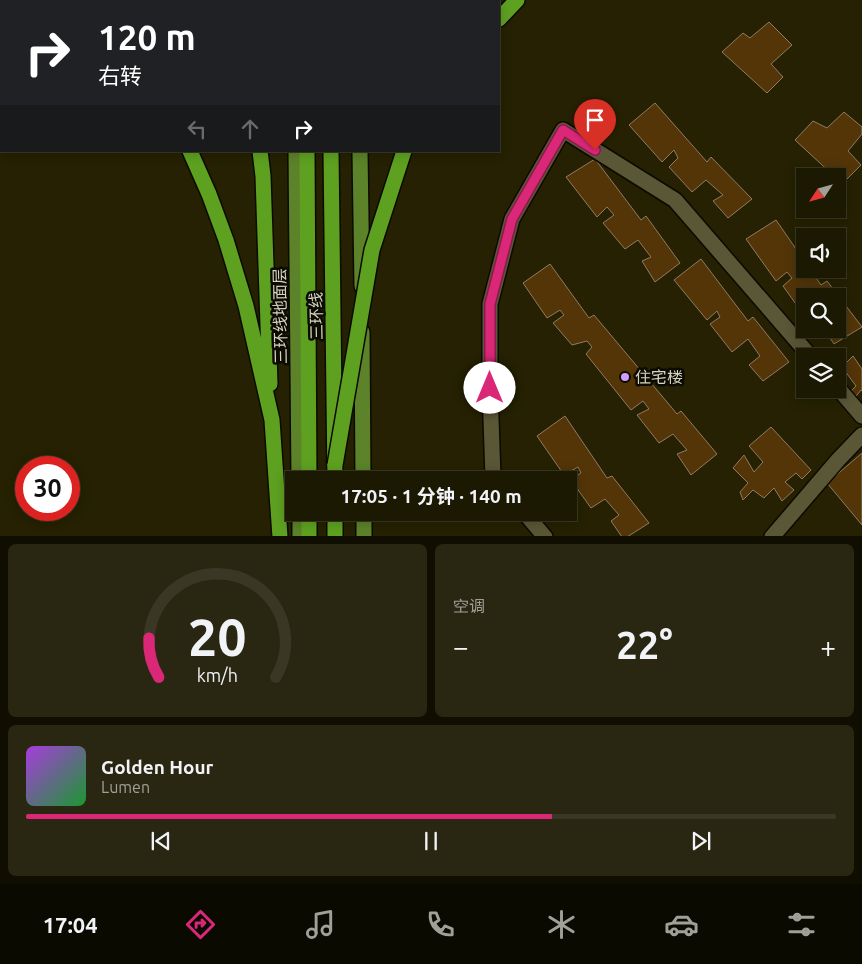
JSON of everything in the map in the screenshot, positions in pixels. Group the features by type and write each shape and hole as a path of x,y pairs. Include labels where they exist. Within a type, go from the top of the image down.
{"highway":[{"path":"500,18 517,0"},
{"path":"190,152 226,240 246,306 272,420"},
{"path":"260,152 263,176 272,420 280,536"},
{"name":"三环线","path":"307,152 309,471"},
{"name":"三环线","path":"331,152 335,471"},
{"path":"335,471 372,250 404,152"},
{"path":"309,521 309,536"},
{"path":"335,521 336,536"}],"main road":[{"name":"三环线地面层","path":"296,152 300,471"},
{"path":"360,152 363,471"},
{"path":"300,521 300,536"},
{"path":"364,521 364,536"}],"street":[{"path":"494,471 490,388 490,304 512,219 563,130 675,200 803,348"},
{"path":"846,397 862,416"},
{"path":"772,536 862,435"},
{"path":"532,521 545,536"}],"building":[{"path":"769,22 792,45 771,64 783,77 767,93 722,52 743,33 750,38"},
{"path":"655,103 707,162 711,157 752,199 728,218 713,201 723,195 706,180 692,192 669,167 678,158 674,150 662,162 629,125"},
{"path":"844,112 862,127 862,134 848,151 861,165 846,180 846,168 825,168 795,140 813,121 827,128"},
{"path":"595,159 641,220 646,216 680,263 655,282 642,261 651,257 638,240 625,249 603,223 614,215 607,207 597,217 566,177"},
{"path":"776,220 796,249 796,278 816,278 821,285 827,281 832,288 796,288 796,304 783,286 792,278 787,272 776,281 746,239"},
{"name":"住宅楼","path":"701,259 748,321 753,317 789,362 763,381 749,365 760,356 748,339 732,352 710,324 720,317 717,311 707,320 674,280"},
{"name":"住宅楼","path":"550,264 589,318 594,315 677,414 681,411 717,454 691,475 677,454 687,450 673,434 659,443 637,415 649,409 643,401 631,410 586,354 592,347 587,341 572,345 553,323 564,315 560,310 547,318 523,283"},
{"path":"846,306 862,327 846,337"},
{"path":"830,338 844,338 834,344"},
{"path":"853,356 862,369 862,391 853,400 848,394 856,386 846,372 846,363"},
{"path":"565,416 607,478 612,476 649,523 629,536 621,536 611,521 619,515 605,499 591,508 577,488 577,476 581,473 578,467 571,471 561,471 537,436"},
{"path":"771,427 811,470 802,479 796,473 785,482 794,490 782,501 774,488 764,498 753,490 743,500 740,492 748,483 733,468 744,455 754,472 763,462 749,446"},
{"path":"862,453 862,525 827,483"}],"place":[{"name":"住宅楼","path":"625,377"}],"route":[{"path":"490,388 490,304 512,219 563,130 595,150"}]}
